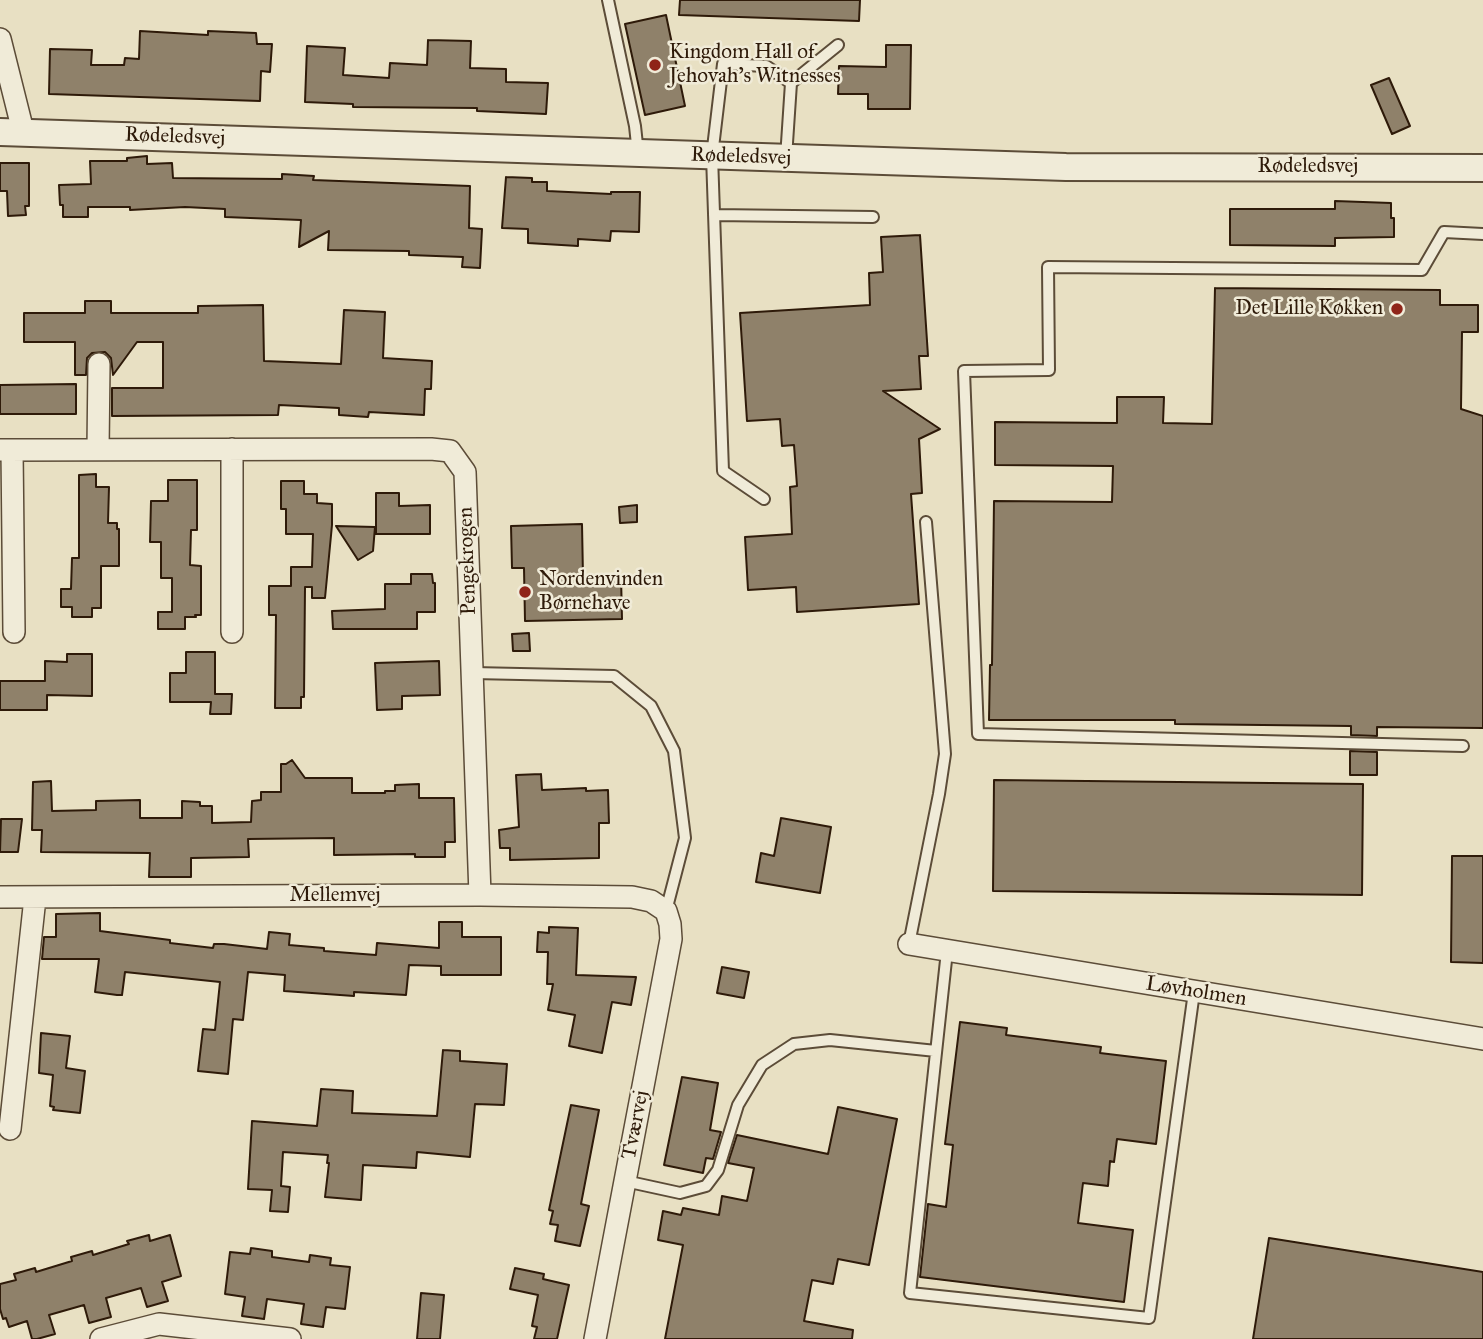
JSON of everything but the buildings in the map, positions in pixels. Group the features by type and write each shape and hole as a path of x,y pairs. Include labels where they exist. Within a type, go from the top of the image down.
{"street":[{"path":"0,39 11,131"},
{"name":"Rødeledsvej","path":"11,131 1066,167 1483,168"},
{"path":"98,450 99,364"},
{"path":"232,449 232,632"},
{"name":"Pengekrogen","path":"14,632 6,450 450,451 465,472 480,895"},
{"name":"Mellemvej","path":"0,897 632,897 651,901 666,911"},
{"path":"10,1129 34,898"},
{"name":"Tværvej","path":"596,1339 671,939 666,911"},
{"name":"Løvholmen","path":"909,944 1483,1039"},
{"path":"101,1339 159,1324 290,1339"}],"lane":[{"path":"608,0 635,127 638,154"},
{"path":"786,158 791,83 838,45"},
{"path":"765,499 723,471 712,156 723,64 766,66 791,83"},
{"path":"714,215 873,217"},
{"path":"1463,746 978,734 964,370 1049,370 1048,267 1422,270 1444,232 1483,234"},
{"path":"909,944 945,754 926,522"},
{"path":"473,673 614,676 650,706 674,751 685,838 666,911"},
{"path":"947,951 910,1293 1149,1318 1194,992"},
{"path":"625,1181 680,1193 706,1186 718,1170 738,1105 762,1065 794,1044 830,1040 936,1051"}],"place":[{"name":"Kingdom Hall of Jehovah's Witnesses","path":"655,65"},
{"name":"Det Lille Køkken","path":"1397,309"},
{"name":"Nordenvinden Børnehave","path":"525,592"}]}
